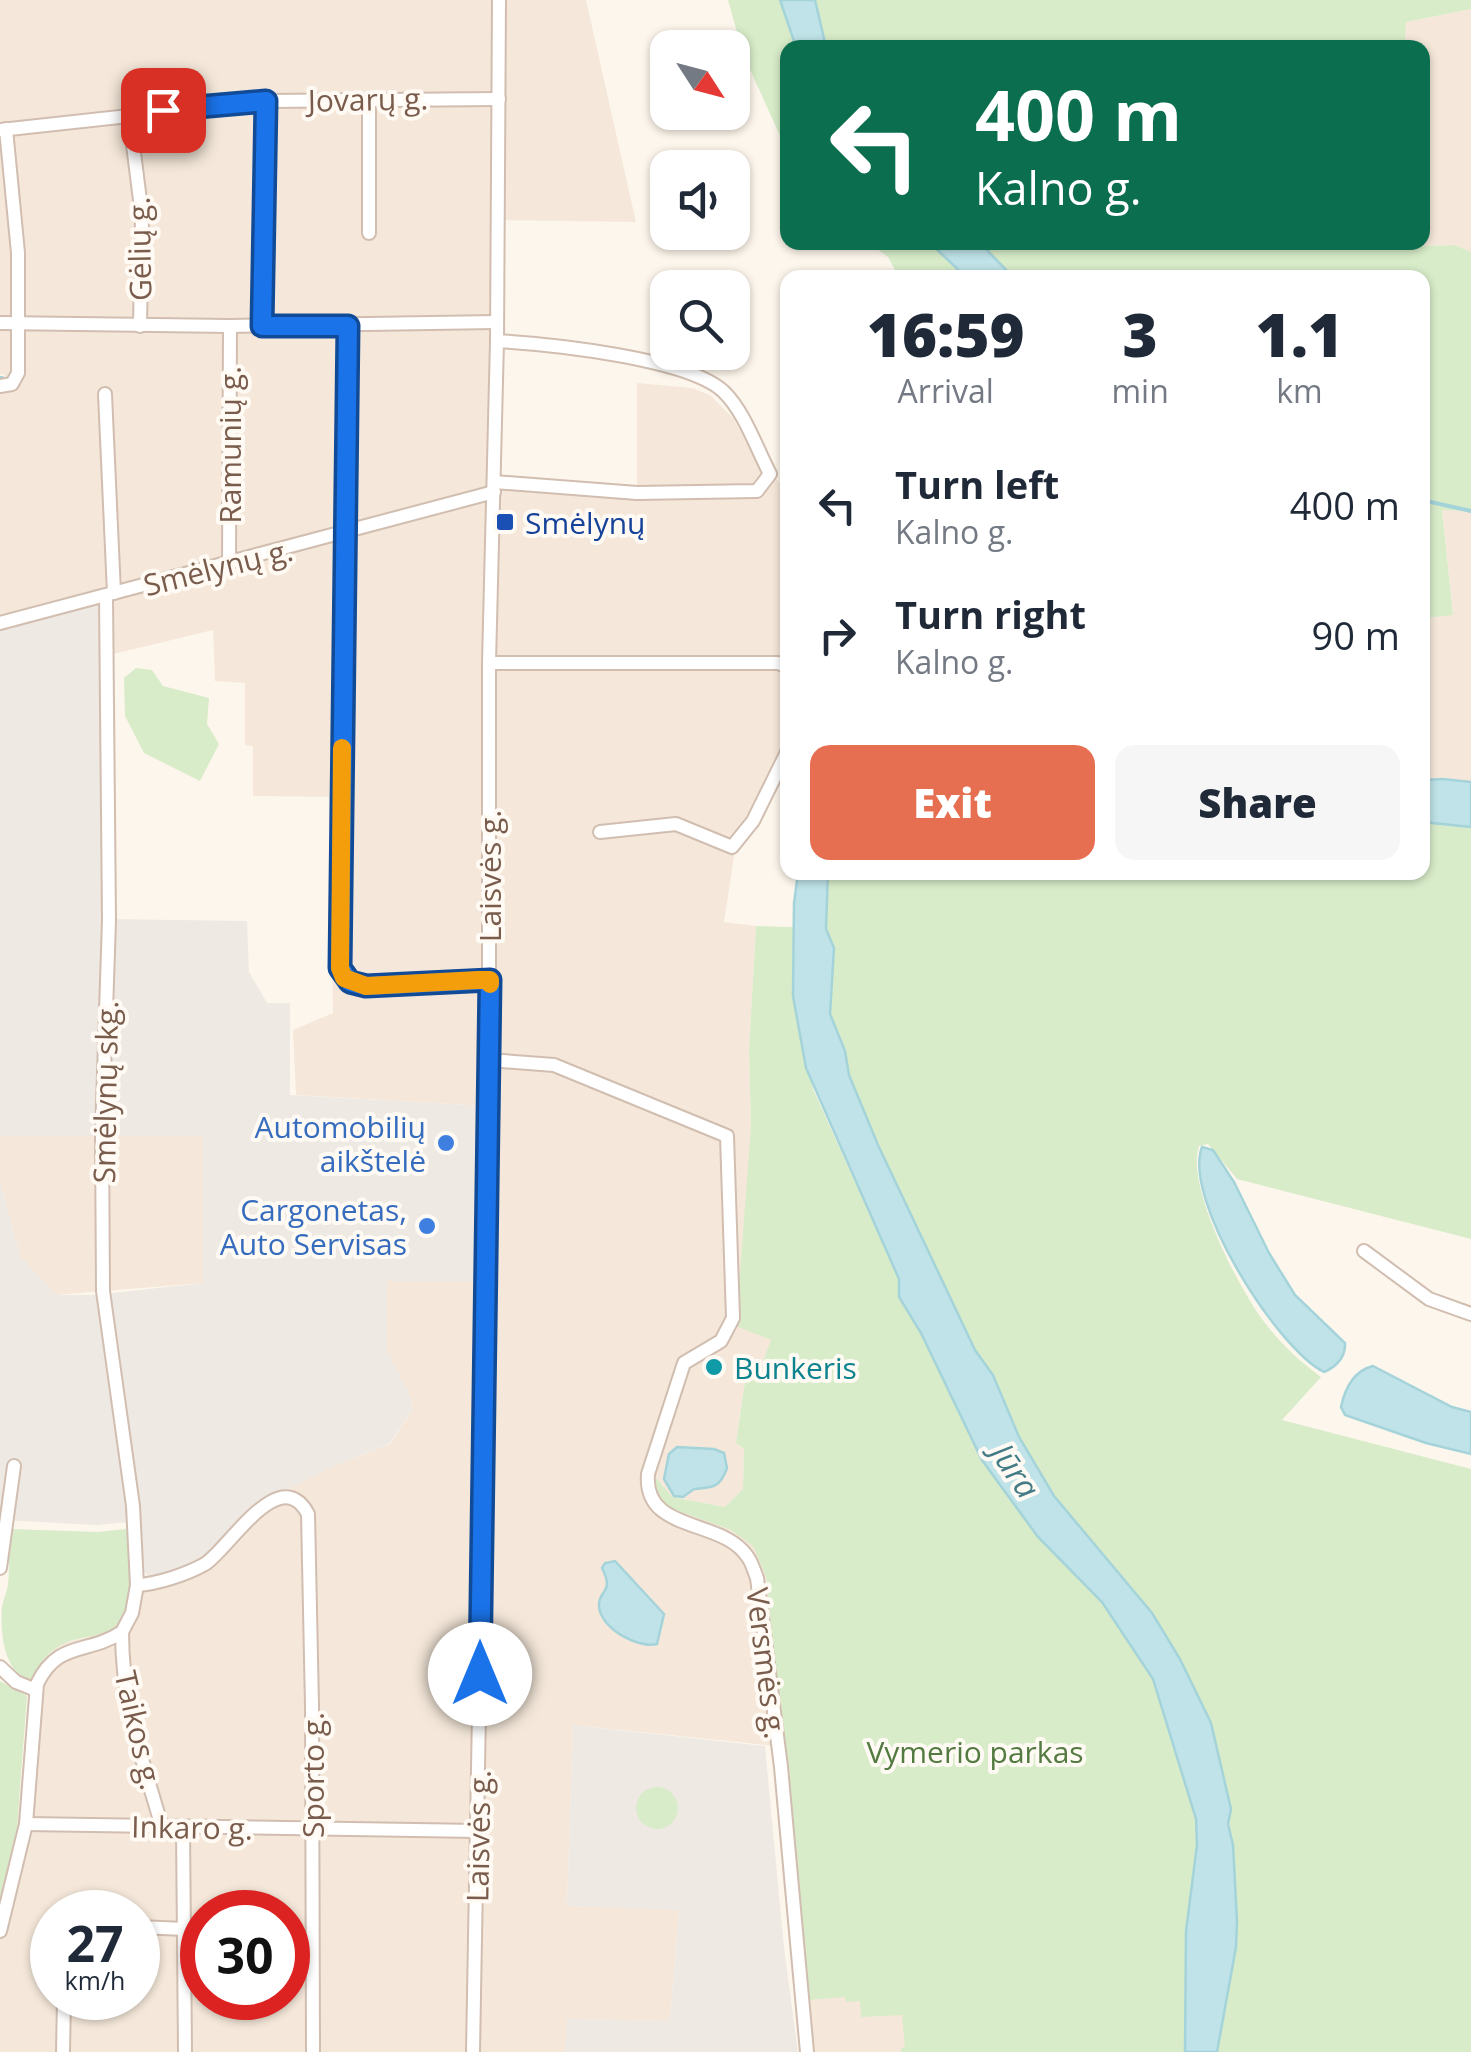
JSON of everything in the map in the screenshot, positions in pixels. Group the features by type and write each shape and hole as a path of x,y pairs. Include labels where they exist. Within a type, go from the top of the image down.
{"street":[{"name":"Laisvės g.","path":"473,2052 489,1060 489,663 497,341 499,0"},
{"name":"Jovarų g.","path":"3,129 266,101 498,98"},
{"path":"369,99 369,233"},
{"path":"262,326 266,101"},
{"name":"Gėlių g.","path":"129,113 142,216 140,326"},
{"path":"0,386 17,379 19,322 18,254 3,129"},
{"path":"0,323 348,326 496,322"},
{"name":"Ramunių g.","path":"228,564 230,326"},
{"path":"348,326 340,968 350,982 366,986 490,980"},
{"path":"494,487 637,493 757,491 770,474 736,407 703,377 603,354 497,341"},
{"name":"Smėlynų skg.","path":"105,394 110,595 103,1291 133,1506 137,1585"},
{"name":"Smėlynų g.","path":"0,624 344,534 494,487"},
{"path":"489,663 780,664"},
{"path":"600,832 676,824 732,847 753,821 780,766"},
{"name":"Versmės g.","path":"489,1060 554,1065 727,1136 733,1318 720,1342 684,1363 648,1474 647,1488 652,1502 663,1513 711,1530 747,1554 757,1578 780,1767 807,2052"},
{"path":"1364,1251 1429,1299 1471,1314"},
{"path":"0,1568 14,1466"},
{"name":"Sporto g.","path":"137,1585 203,1565 261,1508 287,1497 298,1501 308,1514 313,2052"},
{"name":"Taikos g.","path":"137,1585 132,1613 122,1632 122,1676 126,1704 162,1827"},
{"path":"0,1931 26,1824 36,1690 44,1671 60,1654 122,1632"},
{"path":"0,1670 36,1690"},
{"name":"Inkaro g.","path":"26,1824 478,1831"},
{"path":"183,1828 184,1890"},
{"path":"64,2020 64,2052"},
{"path":"185,2020 185,2052"}],"shaded area":[{"path":"0,0 586,0 636,222 497,220 494,482 637,493 637,383 692,388 710,395 733,418 762,467 780,482 780,778 756,824 735,850 724,922 756,926 749,1050 751,1127 772,1340 760,1370 745,1382 736,1443 744,1449 743,1489 725,1507 672,1497 662,1483 662,1505 731,1530 754,1546 766,1576 785,1747 573,1725 567,1906 679,1909 670,2021 568,2019 565,2052 0,2052 0,1911 17,1827 31,1681 55,1648 89,1637 126,1606 127,1585 153,1579 215,1549 259,1504 336,1465 390,1444 412,1410 411,1398 387,1351 387,1281 486,1106 296,1095 293,1030 333,1013 329,797 253,796 253,746 245,745 245,683 215,681 213,630 105,656 0,623 0,383 5,375 0,374"},
{"path":"1471,9 1471,252 1455,245 1430,246 1430,40 1405,40 1406,22"},
{"path":"1442,509 1471,511 1471,782 1430,780 1430,617 1453,614"},
{"path":"106,596 109,919 247,921 249,972 267,1003 290,1003 290,1095 487,1106 485,1282 387,1281 387,1351 411,1398 412,1410 389,1444 336,1465 259,1504 199,1561 153,1579 143,1571 140,1521 96,1525 0,1520 0,1181 20,1256 56,1295 94,1295 203,1283 203,1136 0,1136 0,623"},
{"path":"0,1136 203,1136 203,1283 56,1295 20,1256 0,1181"},
{"path":"573,1725 765,1746 798,2052 565,2052 567,2019 670,2021 679,1910 567,1906"},
{"path":"803,1952 913,1987 915,2052 807,2052"}],"green space":[{"path":"728,0 780,0 794,40 780,40 780,136 750,69 750,30 736,30"},
{"path":"815,0 1471,0 1471,9 1406,22 1405,40 824,40"},
{"path":"1455,245 1471,252 1471,511 1442,510 1453,615 1430,617 1430,270 1006,270 987,250 1430,250 1430,246"},
{"path":"878,250 937,250 959,270 895,270"},
{"path":"136,668 152,670 163,686 209,698 207,724 219,744 200,781 144,753 125,716 124,678"},
{"path":"1430,823 1471,827 1471,1239 1237,1179 1208,1144 1199,1146 1197,1163 1200,1186 1217,1237 1254,1308 1298,1359 1321,1377 1282,1420 1471,1469 1471,2052 1217,2052 1237,1921 1233,1845 1228,1824 1231,1809 1211,1723 1152,1613 1054,1496 1019,1437 993,1375 975,1350 849,1075 845,1051 830,1014 833,965 826,929 828,880 1430,880"},
{"name":"Vymerio parkas","path":"756,926 793,927 796,1018 813,1089 899,1279 899,1298 921,1333 982,1460 1038,1537 1102,1602 1153,1679 1196,1819 1197,1845 1186,1931 1185,2052 901,2052 905,2047 902,2015 861,2017 860,2001 846,2002 845,1997 808,2000 766,1576 753,1546 731,1530 662,1505 655,1497 652,1481 657,1479 672,1497 725,1507 743,1489 744,1449 736,1443 745,1382 760,1370 771,1340 736,1326 751,1127 749,1050"},
{"path":"10,1529 127,1529 130,1585 123,1616 111,1629 56,1648 43,1660 31,1681 14,1669 3,1639 2,1606 8,1584"},
{"path":"0,1681 27,1696 17,1827 0,1911"},
{"path":"657,1787 672,1793 678,1808 672,1823 657,1829 642,1823 636,1808 642,1793"}],"water":[{"path":"780,0 815,0 824,40 794,40"},
{"path":"937,250 987,250 1006,270 959,270"},
{"path":"1430,780 1471,782 1471,827 1430,823"},
{"name":"Jūra","path":"797,880 828,880 826,929 834,948 830,1014 845,1051 849,1075 878,1145 975,1350 993,1375 1019,1437 1054,1496 1152,1613 1211,1723 1231,1809 1228,1824 1233,1845 1237,1921 1217,2052 1185,2052 1186,1931 1197,1845 1196,1819 1153,1679 1102,1602 1038,1537 982,1460 921,1333 899,1297 899,1279 806,1068 793,996"},
{"path":"1202,1147 1213,1150 1234,1182 1295,1295 1345,1343 1342,1357 1328,1370 1324,1372 1304,1358 1282,1334 1238,1270 1206,1200 1200,1170"},
{"path":"1373,1366 1452,1407 1471,1412 1471,1454 1345,1415 1341,1407 1348,1387 1355,1376"},
{"path":"677,1447 724,1453 727,1468 721,1480 683,1497 674,1496 664,1479 669,1454"},
{"path":"615,1561 664,1614 657,1644 640,1643 621,1635 601,1614 599,1601 607,1583 602,1568"}],"waterway":[{"path":"1430,502 1471,511"}],"slow traffic":[{"path":"342,748 340,968 344,978 366,986 478,980 490,980 490,984"}],"place":[{"name":"Smėlynų","path":"505,522"},
{"name":"Automobilių aikštelė","path":"446,1143"},
{"name":"Cargonetas, Auto Servisas","path":"427,1226"},
{"name":"Bunkeris","path":"714,1367"}],"route":[{"path":"163,110 266,101 262,326 348,326 340,968 344,978 366,986 490,980 480,1674"}]}
